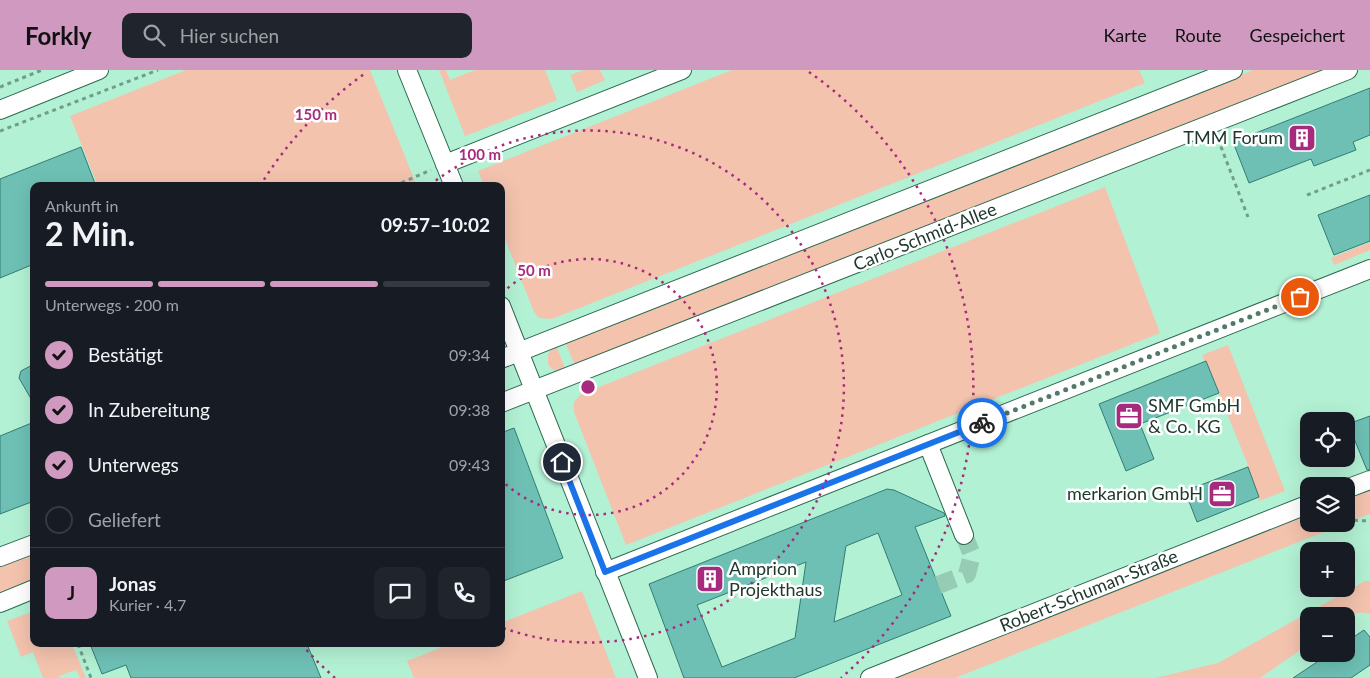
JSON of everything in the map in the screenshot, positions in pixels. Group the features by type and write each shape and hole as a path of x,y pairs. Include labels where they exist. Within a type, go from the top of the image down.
{"street":[{"path":"0,110 99,70"},
{"path":"407,70 452,182"},
{"path":"445,164 682,70"},
{"path":"505,358 1233,70"},
{"name":"Carlo-Schmid-Allee","path":"505,402 1348,70"},
{"path":"605,572 1370,269"},
{"path":"505,316 648,678"},
{"path":"928,444 964,535"},
{"path":"1355,486 1370,480"},
{"name":"Robert-Schuman-Straße","path":"870,678 1300,508"},
{"path":"0,557 30,546"},
{"path":"0,603 30,592"}],"path":[{"path":"0,87 42,70"},
{"path":"0,131 158,70"},
{"path":"1211,124 1248,217"},
{"path":"403,182 445,164"},
{"path":"1306,195 1370,170"},
{"path":"1355,520 1370,521"},
{"path":"79,647 91,678"}],"shaded area":[{"path":"186,70 370,70 415,182 96,182 70,116"},
{"path":"439,70 446,70 450,80 475,70 545,70 557,100 465,136"},
{"path":"584,70 600,70 605,80 577,92 570,75"},
{"path":"732,70 1139,70 1145,83 552,319 539,318 534,312 505,239 505,182 482,182 478,171"},
{"path":"1253,70 1329,70 576,368 565,342"},
{"path":"1105,187 1160,333 626,545 574,412 574,402 581,394"},
{"path":"1370,242 1370,250 1334,265 1331,258"},
{"path":"556,345 566,371 556,371 548,364 548,354"},
{"path":"1228,345 1285,491 1259,501 1248,465 1202,355"},
{"path":"1370,487 1370,514 1355,520 1355,493"},
{"path":"1300,515 1300,532 1324,532 955,678 890,678"},
{"path":"30,555 30,584 0,595 0,567"},
{"path":"1365,581 1370,581 1370,614 1355,614 1355,607 1318,607 1336,597 1355,597 1355,587"},
{"path":"582,591 616,678 414,678 407,661 442,647 505,647 505,621"},
{"path":"30,612 30,647 73,647 86,678 80,678 76,670 59,676 60,678 43,678 33,652 21,657 7,621"},
{"path":"1300,617 1300,650 1260,678 1155,678 1218,663"}],"building":[{"name":"TMM Forum","path":"1370,88 1370,135 1353,142 1356,150 1314,166 1311,159 1249,183 1233,142"},
{"path":"81,147 94,182 30,182 30,266 0,278 0,179"},
{"path":"1370,195 1370,241 1334,255 1318,215"},
{"name":"SMF GmbH & Co. KG","path":"1206,361 1219,393 1140,424 1154,459 1126,471 1099,404"},
{"path":"30,366 30,397 19,378 21,371"},
{"path":"1370,416 1370,470 1367,470 1355,441 1355,421"},
{"path":"30,424 30,503 0,514 0,436"},
{"path":"514,428 563,558 505,580 505,431"},
{"name":"merkarion GmbH","path":"1248,467 1259,497 1197,522 1185,491"},
{"name":"Amprion Projekthaus","path":"887,489 894,490 944,513 945,516 915,527 951,616 794,678 684,678 649,584","holes":["878,533 902,595 834,622 846,546","806,562 795,638 722,667 697,605"]},
{"path":"1364,630 1370,637 1370,665 1351,678 1293,678 1317,662 1355,662 1355,636"},
{"path":"91,647 308,647 321,678 131,678 126,665 102,674"}],"tunnel":[{"path":"938,585 967,574 972,555 964,535"}],"way so far":[{"path":"982,423 1300,297"}],"place":[{"name":"TMM Forum","path":"1302,138"},
{"name":"SMF GmbH & Co. KG","path":"1129,416"},
{"name":"merkarion GmbH","path":"1222,494"},
{"name":"Amprion Projekthaus","path":"710,579"}],"route":[{"path":"562,462 605,572 982,423"}]}
